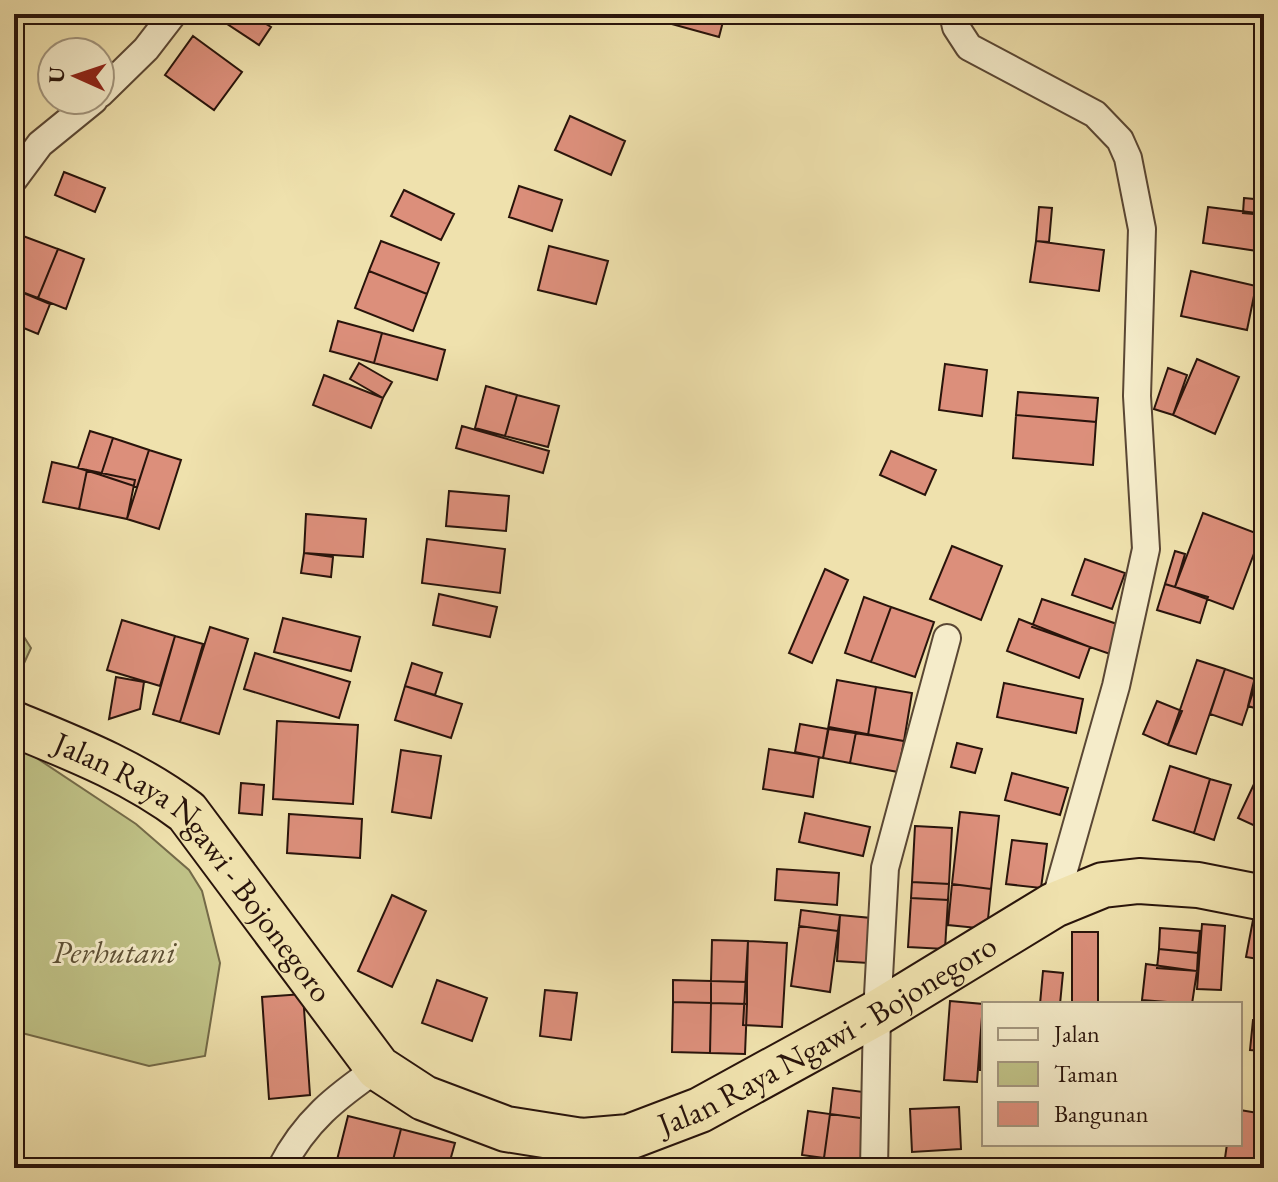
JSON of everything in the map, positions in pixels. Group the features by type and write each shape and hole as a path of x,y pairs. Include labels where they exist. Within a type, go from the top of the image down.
{"highway":[{"name":"Jalan Raya Ngawi - Bojonegoro","path":"14,724 98,759 156,789 187,812 378,1068 424,1098 506,1129 582,1141 629,1137 700,1110 877,1013 1054,905 1103,885 1139,881 1198,885 1264,898"}],"street":[{"path":"116,78 146,49 173,14"},
{"path":"953,14 956,27 969,47 1095,114 1120,140 1128,158 1142,229 1137,396 1146,549 1116,686 1054,905"},
{"path":"14,179 40,144 74,116"},
{"path":"874,1168 877,1013 885,868 947,638"},
{"path":"281,1168 293,1145 330,1101 378,1068"}],"green space":[{"path":"14,621 31,648 14,685"},
{"name":"Perhutani","path":"14,743 136,824 189,870 202,891 220,963 205,1056 149,1066 14,1031"}],"building":[{"path":"212,14 250,14 271,27 259,45"},
{"path":"651,14 725,14 719,37 650,18"},
{"path":"193,36 242,72 214,110 165,75"},
{"path":"570,116 625,141 611,175 555,150"},
{"path":"64,172 105,188 95,212 55,195"},
{"path":"519,186 562,200 552,231 509,217"},
{"path":"404,190 454,214 441,240 391,216"},
{"path":"1244,198 1264,200 1264,215 1243,213"},
{"path":"1039,207 1052,208 1049,242 1036,241"},
{"path":"1208,207 1264,214 1264,252 1203,243"},
{"path":"23,236 58,249 38,298 14,289 14,258"},
{"path":"381,241 439,263 427,294 369,271"},
{"path":"1036,241 1104,250 1099,291 1030,282"},
{"path":"549,246 608,261 596,304 538,290"},
{"path":"58,249 84,259 66,309 38,298"},
{"path":"369,271 427,294 413,331 355,308"},
{"path":"1191,271 1256,286 1247,330 1181,316"},
{"path":"14,289 50,304 38,334 14,324"},
{"path":"338,321 382,333 374,363 330,351"},
{"path":"382,333 445,350 437,380 374,363"},
{"path":"1197,359 1239,377 1215,434 1173,415"},
{"path":"359,363 392,382 383,398 350,379"},
{"path":"945,364 987,370 982,416 939,410"},
{"path":"1168,368 1187,375 1173,415 1154,409"},
{"path":"324,375 383,398 371,428 313,405"},
{"path":"486,386 517,395 505,436 475,428"},
{"path":"1018,392 1098,398 1096,422 1016,415"},
{"path":"517,395 559,406 548,447 505,436"},
{"path":"1016,415 1096,422 1093,465 1013,458"},
{"path":"462,426 549,451 543,473 456,448"},
{"path":"90,431 113,438 101,475 78,468"},
{"path":"113,438 149,450 137,487 101,475"},
{"path":"149,450 181,460 159,529 127,519"},
{"path":"891,451 936,470 925,495 880,475"},
{"path":"52,462 87,470 79,509 43,502"},
{"path":"87,470 135,480 127,519 79,509"},
{"path":"449,491 509,496 506,531 446,526"},
{"path":"1203,513 1261,535 1233,609 1175,587"},
{"path":"306,514 366,519 363,557 304,553"},
{"path":"427,539 505,549 500,593 422,583"},
{"path":"952,546 1002,566 981,620 930,599"},
{"path":"1175,551 1185,554 1175,587 1165,584"},
{"path":"304,553 333,557 331,577 301,573"},
{"path":"1085,559 1125,573 1112,609 1072,595"},
{"path":"825,569 848,580 812,663 789,653"},
{"path":"1165,584 1208,597 1200,623 1157,610"},
{"path":"439,594 497,607 490,637 433,625"},
{"path":"864,597 891,607 871,662 845,653"},
{"path":"1042,599 1120,625 1110,654 1032,627"},
{"path":"891,607 934,622 915,677 871,662"},
{"path":"283,618 360,637 351,671 274,652"},
{"path":"1019,619 1090,647 1079,678 1007,651"},
{"path":"122,620 175,636 160,686 107,670"},
{"path":"210,627 248,639 219,734 180,722"},
{"path":"175,636 203,644 180,722 153,714"},
{"path":"255,653 350,682 339,718 244,689"},
{"path":"1197,660 1225,669 1196,754 1168,745"},
{"path":"412,663 442,673 435,695 405,686"},
{"path":"1225,669 1257,680 1242,725 1210,714"},
{"path":"1257,669 1264,671 1264,711 1248,706"},
{"path":"116,677 144,682 140,709 109,719"},
{"path":"837,680 876,687 868,735 828,729"},
{"path":"1004,683 1083,699 1076,733 997,717"},
{"path":"405,686 462,704 451,738 395,720"},
{"path":"876,687 912,693 904,741 868,735"},
{"path":"1157,701 1182,711 1168,745 1143,734"},
{"path":"277,721 358,725 353,804 273,799"},
{"path":"800,724 828,729 823,758 795,752"},
{"path":"829,727 856,732 850,763 823,758"},
{"path":"856,732 904,741 898,772 850,763"},
{"path":"957,743 982,749 975,773 951,767"},
{"path":"769,749 819,757 813,797 763,789"},
{"path":"401,750 441,756 431,818 392,812"},
{"path":"1170,766 1210,779 1194,833 1153,820"},
{"path":"1264,768 1264,830 1238,818"},
{"path":"1012,773 1068,788 1060,815 1005,800"},
{"path":"1210,779 1231,785 1214,840 1194,833"},
{"path":"241,783 264,785 262,815 239,813"},
{"path":"960,812 999,816 991,889 952,884"},
{"path":"805,813 870,827 863,856 799,842"},
{"path":"289,814 362,819 360,858 287,853"},
{"path":"915,826 952,828 949,884 912,882"},
{"path":"1012,840 1047,844 1041,888 1006,884"},
{"path":"777,869 839,873 837,905 775,900"},
{"path":"912,882 949,884 948,900 911,898"},
{"path":"952,884 991,889 987,929 948,925"},
{"path":"392,895 426,911 392,987 358,971"},
{"path":"911,898 948,900 945,949 908,947"},
{"path":"801,910 840,915 838,931 799,926"},
{"path":"840,915 871,918 868,963 837,961"},
{"path":"1253,920 1264,922 1264,960 1246,957"},
{"path":"1202,924 1225,926 1221,990 1197,989"},
{"path":"799,926 838,931 830,992 791,986"},
{"path":"1160,928 1200,931 1198,953 1159,949"},
{"path":"1072,932 1098,932 1098,1002 1072,1002"},
{"path":"712,940 748,941 747,982 711,981"},
{"path":"748,941 787,943 782,1027 743,1025"},
{"path":"1159,949 1198,953 1197,971 1157,968"},
{"path":"1146,964 1197,971 1192,1002 1142,1000"},
{"path":"1043,971 1063,973 1060,1002 1040,1002"},
{"path":"437,980 487,998 472,1041 422,1023"},
{"path":"673,980 711,981 711,1003 673,1002"},
{"path":"711,981 747,982 747,1004 711,1003"},
{"path":"545,990 577,993 571,1040 540,1036"},
{"path":"303,994 310,1095 269,1099 262,997"},
{"path":"950,1001 982,1004 977,1082 944,1080"},
{"path":"673,1002 711,1003 710,1053 672,1052"},
{"path":"711,1003 747,1004 745,1054 710,1053"},
{"path":"1253,1020 1264,1021 1264,1051 1250,1050"},
{"path":"982,1026 982,1070 980,1070"},
{"path":"833,1088 871,1093 868,1119 830,1114"},
{"path":"959,1107 961,1149 912,1152 910,1109"},
{"path":"1242,1110 1264,1114 1264,1168 1224,1165 1227,1146 1242,1146"},
{"path":"808,1111 830,1114 824,1158 802,1155"},
{"path":"830,1114 868,1119 863,1163 824,1158"},
{"path":"348,1116 401,1129 391,1168 335,1168"},
{"path":"401,1129 455,1143 448,1168 391,1168"}]}
